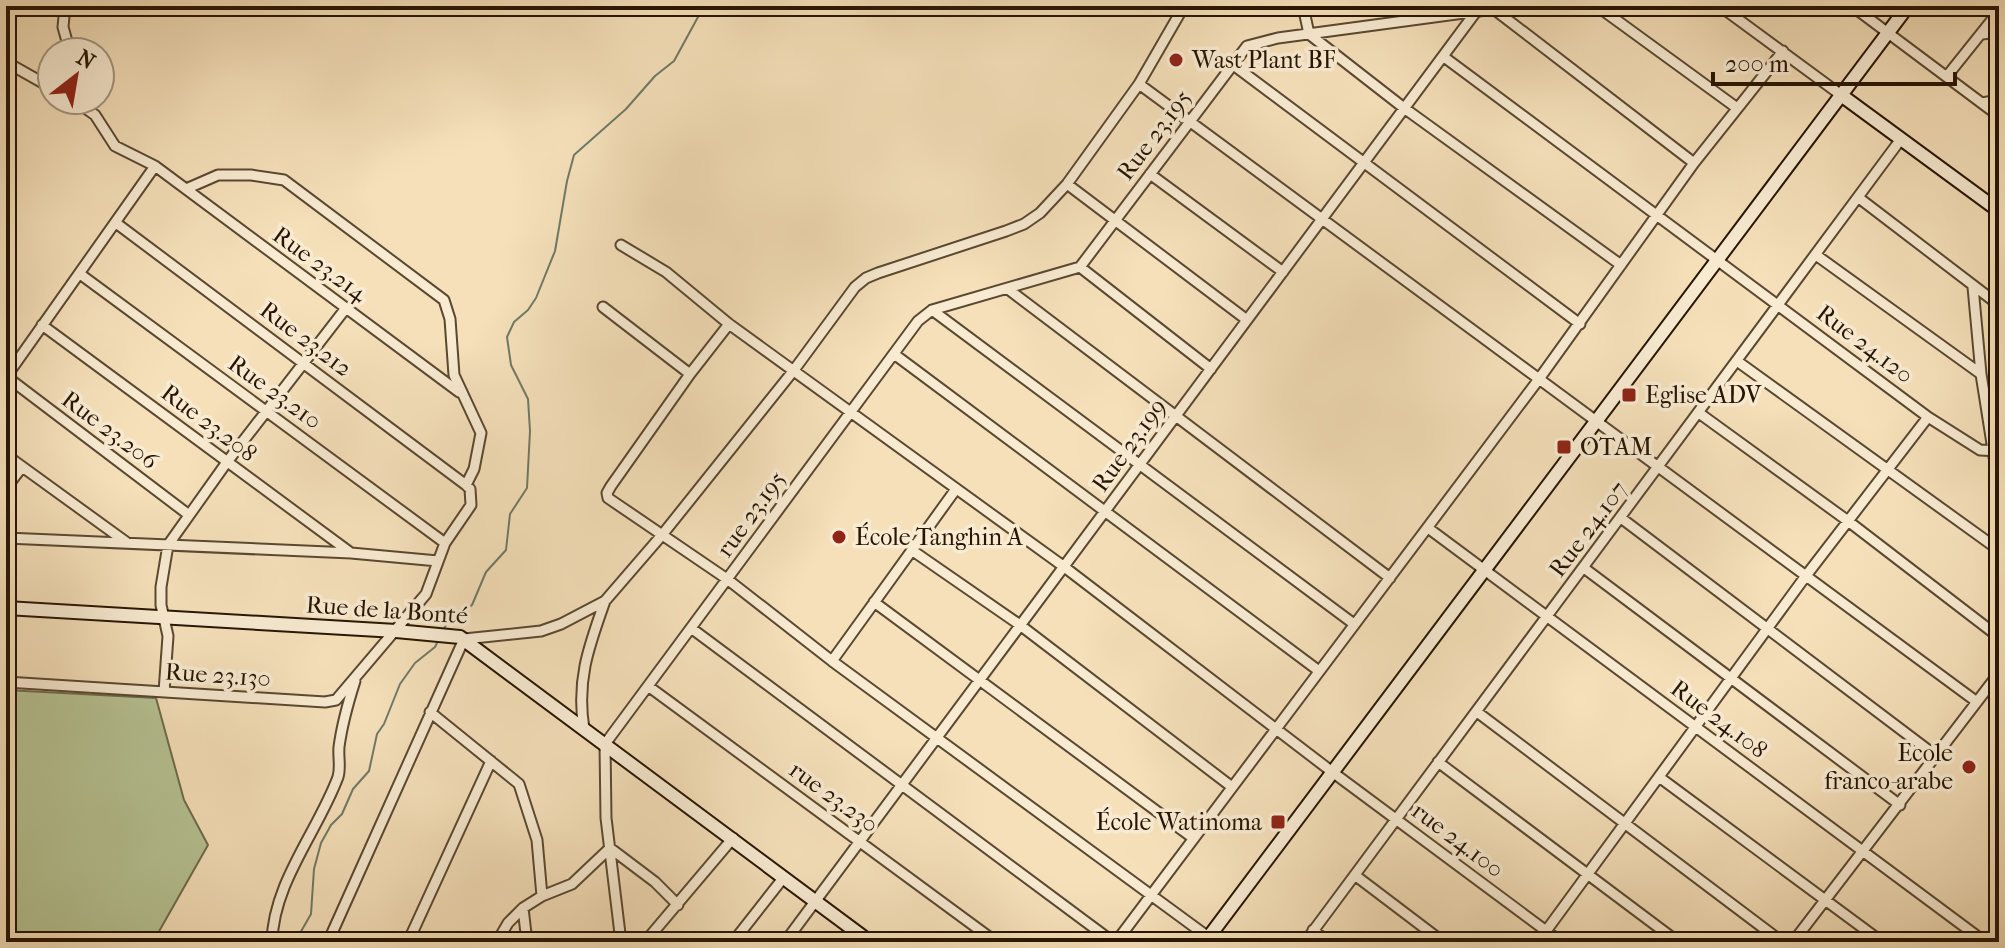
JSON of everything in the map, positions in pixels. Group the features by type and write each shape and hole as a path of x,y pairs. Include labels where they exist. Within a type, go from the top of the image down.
{"street":[{"name":"Rue de la Bonté","path":"6,608 396,631 460,638 541,631 561,624 605,601 794,370 850,293 866,278 1024,224 1040,213 1067,184 1139,84 1184,6"},
{"path":"1303,6 1309,34 1404,108 1621,265"},
{"name":"Rue 23.195","path":"1080,267 1247,46 1309,34 1516,6"},
{"path":"1597,6 1737,108"},
{"path":"1720,6 1999,211"},
{"path":"1852,6 1999,116"},
{"path":"729,324 607,493 612,503 727,579 832,661 1210,940 1331,771 1598,421 1908,6"},
{"path":"64,7 66,36"},
{"path":"1495,10 1694,163"},
{"path":"1947,76 1999,11"},
{"name":"Rue 23.199","path":"785,942 1475,13"},
{"path":"1982,34 1999,32"},
{"path":"691,628 1114,942 1153,895 1580,324 1694,163 1783,51"},
{"name":"Rue 24.120","path":"1444,57 1928,417 1980,450 1996,452"},
{"path":"6,62 36,79"},
{"path":"1232,64 1580,324"},
{"path":"1139,84 1977,702"},
{"path":"1982,103 1999,100"},
{"name":"Rue 23.214","path":"96,116 115,146 155,166 461,394"},
{"name":"Rue 24.107","path":"1305,942 1901,139"},
{"path":"6,377 155,166"},
{"path":"1150,174 1283,272"},
{"path":"186,189 218,175 276,177 335,216 444,300 450,319 453,369 461,394"},
{"path":"1067,184 1247,320"},
{"path":"1859,198 1999,305"},
{"name":"Rue 23.212","path":"116,223 468,487"},
{"name":"rue 24.100","path":"621,245 666,272 729,324 1063,566 1561,942"},
{"path":"1816,255 1981,374"},
{"path":"932,310 1080,267 1211,369"},
{"name":"Rue 23.210","path":"80,274 445,543"},
{"path":"1973,287 1981,374 1996,452 1999,488"},
{"path":"1008,289 1390,578"},
{"path":"603,307 690,374"},
{"path":"164,692 168,636 161,605 161,587 168,545 227,462 346,308"},
{"path":"932,310 1354,624"},
{"name":"rue 23.195","path":"605,744 918,321 932,310"},
{"name":"Rue 23.208","path":"42,325 351,553"},
{"path":"894,354 1319,671"},
{"path":"1737,361 1999,550"},
{"name":"Rue 23.206","path":"6,377 189,515"},
{"name":"Rue 23.130","path":"6,682 325,702 336,700 426,594 445,543 471,505 468,487 481,433 478,421 461,394"},
{"path":"1699,413 1848,521 1999,637"},
{"path":"1538,942 1805,577 1928,417"},
{"path":"6,455 126,542"},
{"path":"6,488 22,467"},
{"path":"832,661 956,489"},
{"path":"1621,518 1936,756"},
{"name":"Rue 24.108","path":"1428,528 1985,942"},
{"path":"6,538 351,553 438,561"},
{"path":"913,551 1020,625 1232,787"},
{"path":"1584,568 1900,805"},
{"path":"584,729 580,707 581,678 605,601"},
{"path":"874,602 1193,838"},
{"path":"350,942 330,938 460,638 733,838 867,941"},
{"path":"1793,942 1999,673"},
{"path":"272,942 284,891 340,770 343,720 356,678"},
{"name":"rue 23.230","path":"648,686 996,942"},
{"path":"430,712 515,779 522,790 537,840 542,896"},
{"path":"1477,712 1782,942"},
{"path":"605,744 606,818 621,942"},
{"path":"408,942 491,761"},
{"path":"1438,762 1678,942"},
{"path":"1659,777 1882,942"},
{"path":"645,942 733,838"},
{"path":"497,942 508,923 523,908 542,896 572,884 610,848"},
{"path":"610,848 655,882 678,905"},
{"path":"1356,876 1443,942"},
{"path":"733,942 784,877"},
{"path":"523,908 527,942"},
{"path":"1313,930 1328,942"}],"green space":[{"path":"6,690 156,698 184,800 208,845 153,942 6,942"}],"waterway":[{"path":"443,630 450,619 472,605 486,572 506,550 510,514 527,488 528,399 511,365 507,337 514,322 536,298 555,251 574,155 674,61 704,6"},
{"path":"295,942 311,914 314,869 321,843 331,825 342,814 353,789 369,771 377,734 400,684 415,663 435,647 439,639"}],"place":[{"name":"Wast Plant BF","path":"1176,60"},
{"name":"Eglise ADV","path":"1629,395"},
{"name":"OTAM","path":"1564,447"},
{"name":"École Tanghin A","path":"839,537"},
{"name":"Ecole franco-arabe","path":"1969,767"},
{"name":"École Watinoma","path":"1278,822"}]}
